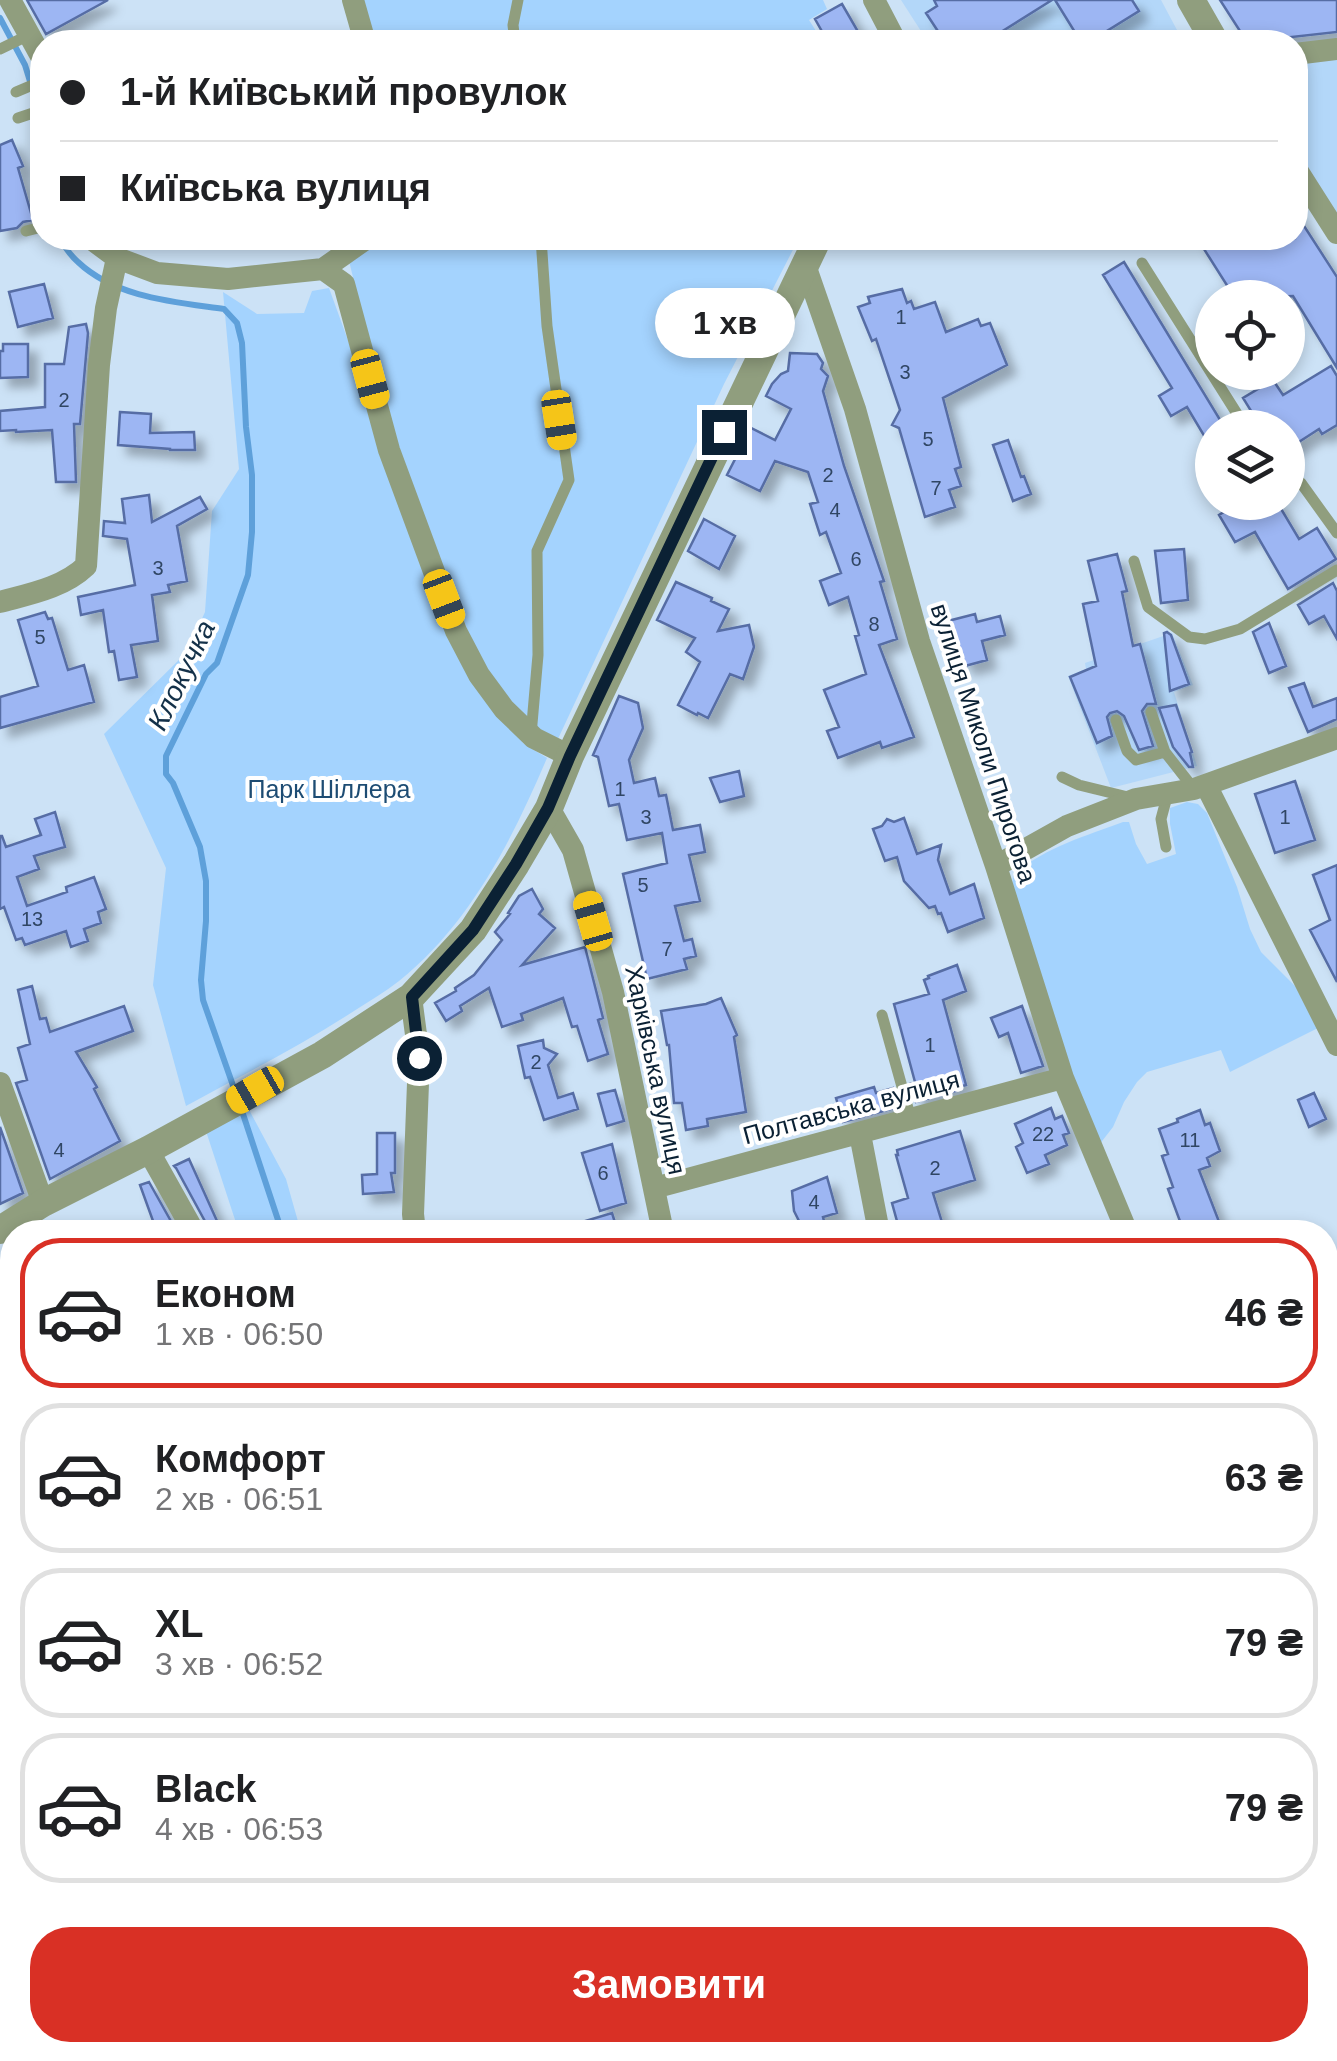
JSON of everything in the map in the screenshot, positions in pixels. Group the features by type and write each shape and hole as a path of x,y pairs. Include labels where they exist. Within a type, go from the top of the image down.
{"street":[{"path":"10,0 15,42"},
{"path":"352,0 362,30"},
{"path":"874,0 890,30"},
{"path":"1191,0 1208,30"},
{"path":"1308,52 1337,49"},
{"path":"1308,187 1337,232"},
{"path":"101,250 115,266 228,279 323,269 350,250"},
{"path":"16,1220 322,1055 412,997 473,930 548,808 812,250"},
{"name":"вулиця Миколи Пирогова","path":"805,265 855,409 919,640 1063,1078 1122,1220"},
{"path":"0,602 52,587 86,566 100,365 115,266"},
{"path":"323,269 344,284 389,450 456,632 504,709 531,735 570,756"},
{"path":"996,866 1067,826 1136,799 1200,787 1337,738"},
{"path":"1200,787 1337,1045"},
{"name":"Харківська вулиця","path":"548,808 573,850 613,992 661,1220"},
{"path":"412,997 419,1058 413,1220"},
{"name":"Полтавська вулиця","path":"654,1188 1063,1078"},
{"path":"0,1083 43,1203"},
{"path":"860,1134 877,1220"},
{"path":"148,1150 187,1220"}],"lane":[{"path":"364,0 365,30"},
{"path":"514,30 518,0"},
{"path":"20,90 30,86"},
{"path":"18,118 30,114"},
{"path":"531,735 538,656 538,550 569,480 546,326 543,250"},
{"path":"1142,263 1235,410"},
{"path":"1305,490 1337,533"},
{"path":"1134,561 1148,608 1189,637 1205,638 1240,629 1337,570"},
{"path":"1151,712 1165,752 1200,787"},
{"path":"1116,720 1127,751 1136,760 1165,752"},
{"path":"1062,778 1136,799"},
{"path":"1166,847 1161,818 1168,794"},
{"path":"882,1015 910,1120"}],"shaded area":[{"path":"901,0 1161,0 1177,30 920,30"},
{"path":"1337,49 1337,234 1308,189 1308,52"},
{"path":"1172,633 1193,685 1174,692 1197,766 1111,788 1068,676 1086,669 1085,663"}],"green space":[{"path":"358,0 823,0 827,9 809,20 815,30 369,30"},
{"path":"362,250 793,250 724,384 557,741 538,732 483,669 395,447 349,261"},
{"name":"Парк Шіллера","path":"329,288 386,468 523,743 547,758 504,850 468,907 424,958 394,985 334,1024 186,1106 153,985 166,868 104,734 187,652 205,612 212,511 239,469 223,292 257,314 304,313 312,291"},
{"path":"1187,802 1198,804 1207,813 1261,952 1295,986 1318,1028 1230,1072 1221,1050 1147,1072 1099,1145 1065,1066 1011,895 1013,876 1051,850 1123,822 1129,822 1147,864 1176,854 1170,808"},
{"path":"247,1106 286,1179 298,1220 235,1220 203,1122"}],"building":[{"path":"27,0 108,0 53,30 44,30"},
{"path":"934,0 1052,0 1004,30 937,30 926,13 937,6"},
{"path":"1055,0 1132,0 1139,11 1108,30 1074,30"},
{"path":"1220,0 1337,0 1337,32 1308,35 1308,30 1239,30"},
{"path":"842,4 857,30 821,30 815,19"},
{"path":"12,140 23,166 18,168 30,221 0,231 0,145"},
{"path":"1308,232 1337,277 1337,368 1305,316 1305,280 1224,280 1205,250 1308,250"},
{"path":"1124,262 1195,379 1195,390 1202,390 1214,410 1195,410 1195,420 1187,407 1171,416 1159,396 1172,388 1103,275"},
{"path":"44,284 53,318 18,327 9,292"},
{"path":"902,289 914,309 935,302 946,332 978,319 981,326 990,323 1007,365 943,398 961,467 955,469 961,486 949,490 955,507 925,517 899,428 892,425 900,410 876,339 872,341 858,307 870,303 868,297"},
{"path":"86,324 80,424 74,424 76,482 56,482 52,430 0,431 0,411 45,407 45,364 64,364 69,327"},
{"path":"3,344 28,344 28,377 0,378"},
{"path":"790,353 817,354 823,363 821,369 828,376 823,391 884,581 880,582 897,639 879,645 914,737 882,748 880,742 838,758 827,731 839,727 824,690 866,674 848,597 829,605 820,581 841,573 826,532 820,535 810,504 818,502 808,472 775,461 760,491 727,475 751,428 775,440 791,409 766,396 772,384 788,371"},
{"path":"1331,366 1337,376 1337,425 1322,434 1319,429 1305,438 1305,410 1250,410 1243,398 1256,390 1280,390 1283,395 1291,390 1305,390 1305,382"},
{"path":"120,412 151,414 150,433 194,432 195,450 118,445"},
{"path":"1008,440 1031,494 1013,501 993,445"},
{"path":"149,495 152,522 200,497 207,509 177,526 187,581 168,585 170,592 152,595 158,641 131,645 137,677 119,680 114,651 109,652 103,610 81,615 78,597 135,585 127,539 103,536 104,521 125,523 122,499"},
{"path":"704,519 735,536 719,569 688,551"},
{"path":"1222,520 1288,520 1299,539 1317,528 1336,559 1288,589 1255,532 1235,542"},
{"path":"1184,549 1188,600 1161,603 1155,551"},
{"path":"1117,554 1127,591 1122,592 1133,646 1140,644 1156,704 1147,704 1142,711 1153,746 1139,750 1124,716 1117,711 1107,717 1112,736 1097,743 1070,677 1096,666 1083,604 1098,601 1088,561"},
{"path":"676,582 729,609 718,631 749,625 754,647 743,679 730,674 708,718 678,705 700,662 686,652 695,638 657,620"},
{"path":"1333,583 1337,591 1337,639 1324,616 1309,624 1298,605"},
{"path":"45,612 48,619 52,618 68,670 84,665 94,702 0,728 0,697 38,686 18,620"},
{"path":"975,614 977,622 1000,616 1005,635 982,641 987,660 965,666 948,621"},
{"path":"1269,623 1286,666 1269,673 1253,632"},
{"path":"1167,632 1189,684 1170,691 1164,633"},
{"path":"1304,683 1313,707 1337,698 1337,719 1308,732 1289,688"},
{"path":"619,696 638,703 643,728 629,760 634,783 655,778 659,796 666,795 673,830 700,825 705,852 689,855 700,901 675,906 684,941 692,939 696,956 684,959 687,969 647,979 623,874 667,863 662,833 627,840 619,804 609,806 598,757 593,755"},
{"path":"1176,705 1192,752 1193,767 1173,747 1159,708"},
{"path":"739,771 744,796 720,802 710,778"},
{"path":"1295,781 1315,840 1275,853 1255,794"},
{"path":"55,812 65,847 34,856 39,869 17,877 27,906 67,892 66,887 94,877 106,909 98,912 101,923 84,929 88,941 71,947 66,931 25,945 22,938 16,940 4,907 0,909 0,836 6,847 41,835 35,819"},
{"path":"904,818 917,854 941,845 938,860 950,894 974,884 984,918 948,932 935,906 929,908 904,881 897,857 885,861 873,829 887,819 894,822"},
{"path":"1337,865 1337,982 1310,930 1330,920 1313,875"},
{"path":"532,889 543,909 539,914 555,928 522,965 585,947 608,1054 588,1061 563,998 521,1014 523,1020 502,1027 489,988 460,1006 462,1011 446,1021 435,1003 474,975 502,940 495,932 519,896"},
{"path":"957,965 966,991 943,1000 966,1085 916,1102 911,1083 915,1082 894,1004 929,994 924,980"},
{"path":"32,986 40,1019 46,1018 50,1032 124,1006 133,1031 76,1052 97,1087 94,1089 120,1141 50,1179 16,1083 27,1080 18,1048 30,1044 18,990"},
{"path":"721,998 737,1035 734,1037 746,1112 707,1119 708,1126 686,1130 682,1103 674,1103 669,1045 661,1011"},
{"path":"1022,1006 1043,1066 1021,1073 1008,1033 999,1037 991,1018"},
{"path":"543,1040 544,1048 557,1054 548,1065 558,1098 573,1093 578,1109 544,1120 530,1077 525,1078 518,1046"},
{"path":"874,1087 876,1093 893,1088 898,1107 843,1122 836,1098"},
{"path":"615,1090 624,1121 607,1126 598,1094"},
{"path":"1314,1093 1326,1119 1309,1127 1298,1100"},
{"path":"1051,1108 1055,1119 1062,1116 1069,1133 1063,1135 1067,1145 1045,1155 1049,1164 1027,1173 1016,1147 1023,1143 1015,1124"},
{"path":"1200,1110 1205,1125 1210,1123 1220,1151 1207,1158 1210,1166 1199,1170 1218,1220 1180,1220 1168,1189 1173,1187 1162,1156 1168,1154 1159,1129 1178,1122 1177,1119"},
{"path":"0,1127 23,1193 0,1204"},
{"path":"960,1131 975,1180 933,1193 941,1220 897,1220 892,1203 908,1198 897,1150"},
{"path":"377,1133 395,1133 395,1173 391,1173 394,1192 363,1194 362,1175 377,1174"},
{"path":"612,1144 626,1203 600,1211 582,1153"},
{"path":"189,1159 217,1220 204,1220 174,1166"},
{"path":"827,1177 837,1213 823,1217 824,1220 798,1220 792,1191"},
{"path":"149,1182 170,1220 153,1220 140,1185"},
{"path":"612,1213 614,1220 589,1220"}],"waterway":[{"name":"Клокучка","path":"0,18 30,81"},
{"name":"Клокучка","path":"68,250 93,274 128,291 224,309 237,323 242,343 252,475 248,575 217,663 206,674 166,756 166,774 200,847 206,881 203,1000 236,1094"},
{"name":"Клокучка","path":"240,1105 278,1220"}],"route":[{"path":"419,1058 412,997 473,930 548,808 724,432"}]}
